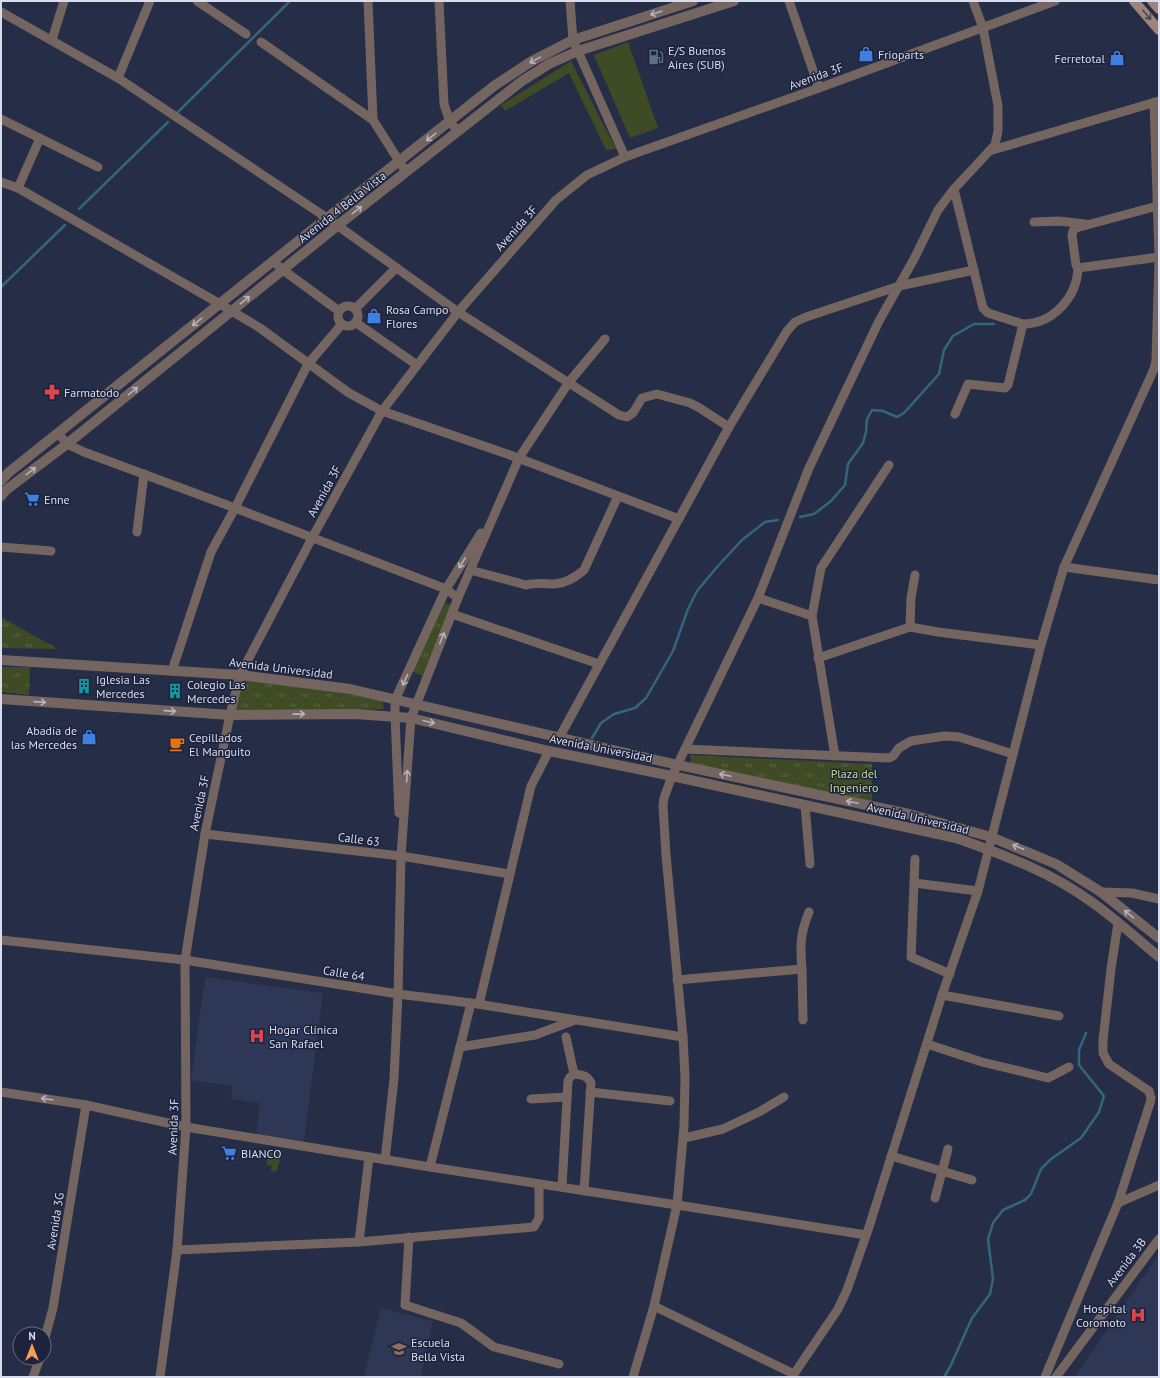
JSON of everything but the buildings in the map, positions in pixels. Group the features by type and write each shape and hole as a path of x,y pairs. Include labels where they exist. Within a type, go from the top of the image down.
{"main road":[{"path":"1134,1 1159,30"},
{"path":"1152,1 1159,9"}],"street":[{"path":"52,40 64,1"},
{"path":"118,78 150,1"},
{"path":"197,1 246,34"},
{"path":"368,1 373,120"},
{"path":"439,1 444,104 450,122 458,132"},
{"path":"570,1 573,40 625,157"},
{"name":"Avenida 4 Bella Vista","path":"1,481 5,471 58,433 494,86 532,61 573,40 693,1"},
{"name":"Avenida 4 Bella Vista","path":"1,496 6,490 67,444 337,226 522,81 549,64 578,51 734,1"},
{"path":"789,1 819,88"},
{"path":"634,1377 654,1306 677,1205 684,1138 685,1077 683,1037 663,806 664,798 672,776 758,598 809,468 879,321 899,286 938,210 954,189 995,145 998,131 998,106 983,28 973,1"},
{"name":"Avenida 3F","path":"160,1377 177,1250 186,1127 185,960 205,834 230,715 240,675 312,538 382,411 458,312 556,200 586,175 625,157 819,88 1055,1"},
{"path":"1,12 118,78 327,218 458,312 619,415 627,417 633,413 642,398 657,394 698,406 729,427"},
{"path":"261,42 373,120 406,172"},
{"path":"654,1306 793,1376 838,1309 847,1290 866,1235 942,995 978,891 1041,645 1064,568 1154,369 1158,353 1159,257 1157,206 1157,102 989,151"},
{"path":"1,119 98,167"},
{"path":"18,188 40,138"},
{"path":"1,182 18,188 232,311 260,328 349,393 382,411 519,458 679,519"},
{"path":"954,189 983,308 985,311 1022,324 1031,324 1049,317 1065,304 1078,275 1072,235 1076,228 1157,206"},
{"path":"1034,222 1059,221 1088,225"},
{"path":"1078,268 1159,257"},
{"path":"273,261 339,311"},
{"path":"355,309 396,268"},
{"path":"559,738 729,427 787,331 794,322 899,286 974,270"},
{"path":"347,306 355,309 357,314 355,322 346,326 342,324 338,316 339,311 347,306"},
{"path":"355,322 417,365"},
{"path":"172,671 211,552 236,508 308,364 342,324"},
{"path":"955,414 968,384 1005,388 1008,386 1022,324"},
{"path":"386,1160 394,1079 398,994 401,856 411,718 458,598 519,458 569,382 605,339"},
{"path":"140,367 149,378"},
{"path":"58,433 67,444 84,452 236,508 446,589 458,598"},
{"path":"835,756 812,616 821,568 889,465"},
{"path":"137,532 144,474"},
{"path":"470,570 526,585 534,583 557,584 576,577 584,570 618,496"},
{"path":"401,856 395,700 446,589 498,506"},
{"path":"1,547 51,551"},
{"path":"1064,568 1159,580"},
{"path":"910,627 911,598 915,575"},
{"path":"758,598 812,616"},
{"path":"452,614 599,664"},
{"path":"818,658 910,627 1041,645"},
{"name":"Avenida Universidad","path":"1,660 240,675 350,689 678,765 909,814 991,837 1056,864 1101,892 1159,938"},
{"name":"Avenida Universidad","path":"1,699 230,715 355,714 411,718 549,751 672,776 956,838 988,849 1044,873 1093,902 1159,957"},
{"path":"685,749 889,758 893,756 899,748 911,741 945,736 959,737 1013,754"},
{"path":"430,1167 460,1047 475,1003 510,874 531,786 549,751"},
{"path":"806,805 810,864"},
{"name":"Calle 63","path":"205,834 401,856 510,874"},
{"path":"914,859 911,957 950,974"},
{"path":"914,883 978,891"},
{"path":"1101,892 1132,892 1159,900"},
{"path":"803,1020 800,945 802,928 809,912"},
{"path":"1045,1377 1118,1203 1151,1098 1149,1092 1109,1064 1103,1053 1103,1040 1111,968 1118,923"},
{"name":"Calle 64","path":"1,940 185,960 398,994 475,1003 683,1037"},
{"path":"677,980 802,969"},
{"path":"942,995 1059,1016"},
{"path":"460,1047 535,1035 575,1019"},
{"path":"566,1037 574,1074"},
{"path":"927,1044 982,1062 1048,1078 1069,1067"},
{"path":"562,1187 568,1081 570,1076 574,1074 584,1075 591,1083 584,1191"},
{"path":"1,1092 86,1105 186,1127 430,1167 866,1235"},
{"path":"590,1092 670,1101"},
{"path":"531,1099 567,1097"},
{"path":"684,1138 723,1130 759,1112 784,1097"},
{"name":"Avenida 3G","path":"48,1326 53,1308 86,1105"},
{"path":"935,1198 948,1149"},
{"path":"891,1156 972,1180"},
{"path":"359,1242 369,1157"},
{"path":"177,1250 359,1242 534,1226 539,1218 539,1184"},
{"path":"1118,1203 1159,1185"},
{"path":"409,1237 405,1305 461,1323 494,1347 559,1364"},
{"name":"Avenida 3B","path":"1056,1377 1159,1238"},
{"path":"34,1377 37,1366"}],"shaded area":[{"name":"Hogar Clínica San Rafael","path":"205,977 323,993 304,1142 256,1136 260,1103 231,1099 232,1086 191,1080"},
{"name":"Hospital Coromoto","path":"1159,1254 1159,1377 1075,1377"},
{"name":"Escuela Bella Vista","path":"381,1308 433,1321 421,1377 364,1377"}],"green space":[{"path":"628,42 658,128 630,138 594,55"},
{"path":"571,61 616,149 606,150 569,73 505,111 501,105"},
{"path":"445,603 452,605 422,676 412,671"},
{"path":"1,617 58,649 1,648"},
{"path":"1,667 30,667 29,695 1,692"},
{"path":"240,675 382,700 384,709 230,715"},
{"name":"Plaza del Ingeniero","path":"691,755 872,764 872,802 690,763"},
{"path":"268,1150 282,1154 276,1172 271,1171 272,1166 267,1165"}],"waterway":[{"path":"177,113 290,1"},
{"path":"79,209 168,122"},
{"path":"1,287 65,225"},
{"path":"800,517 814,514 831,501 845,485 848,464 863,443 867,419 872,410 883,411 897,417 904,413 939,374 944,350 953,336 974,324 994,324"},
{"path":"592,738 601,723 614,714 635,708 646,698 673,651 688,609 697,591 717,567 742,540 765,522 778,520"},
{"path":"944,1377 972,1318 990,1294 993,1279 988,1239 993,1223 1003,1210 1025,1200 1031,1194 1041,1169 1051,1159 1081,1138 1099,1112 1104,1096 1079,1065 1079,1050 1086,1033"}],"place":[{"name":"Frioparts","path":"866,54"},
{"name":"E/S Buenos Aires (SUB)","path":"656,57"},
{"name":"Ferretotal","path":"1117,58"},
{"name":"Rosa Campo Flores","path":"374,316"},
{"name":"Farmatodo","path":"52,392"},
{"name":"Enne","path":"32,499"},
{"name":"Iglesia Las Mercedes","path":"84,686"},
{"name":"Colegio Las Mercedes","path":"175,691"},
{"name":"Abadía de las Mercedes","path":"89,737"},
{"name":"Cepillados El Manguito","path":"177,744"},
{"name":"Hogar Clínica San Rafael","path":"257,1036"},
{"name":"BIANCO","path":"229,1153"},
{"name":"Hospital Coromoto","path":"1138,1315"},
{"name":"Escuela Bella Vista","path":"399,1349"}]}
